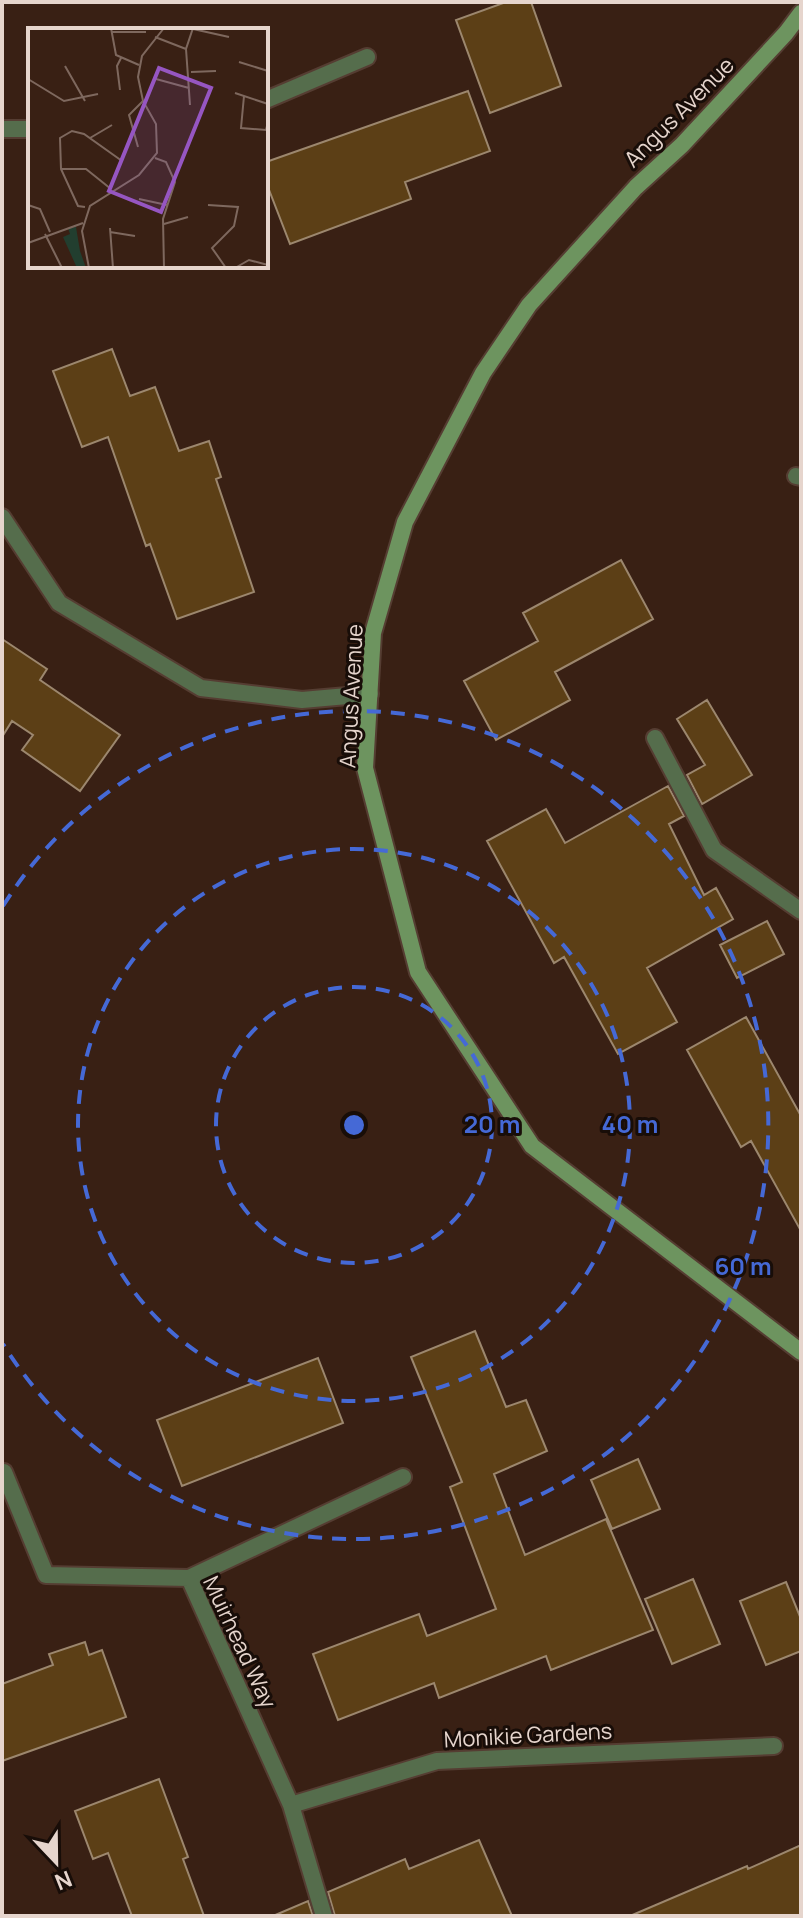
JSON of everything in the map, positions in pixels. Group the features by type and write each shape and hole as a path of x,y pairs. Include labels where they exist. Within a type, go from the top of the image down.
{"street":[{"name":"Angus Avenue","path":"801,13 794,36 636,187 529,305 483,373 405,522 373,633 365,768 418,972 532,1146 801,1352"},
{"path":"268,99 367,57"},
{"path":"2,129 28,129"},
{"path":"2,517 59,603 201,688 302,700 370,694"},
{"path":"655,738 714,850 801,911"},
{"name":"Muirhead Way","path":"4,1472 46,1575 189,1578 291,1805 324,1916"},
{"path":"189,1578 403,1477"},
{"name":"Monikie Gardens","path":"291,1805 437,1761 774,1746"}],"building":[{"path":"506,2 531,2 561,86 490,113 456,20"},
{"path":"468,91 490,151 405,182 411,199 290,244 268,187 268,161"},
{"path":"112,349 130,396 155,387 179,451 209,441 221,477 216,479 254,592 177,619 150,544 146,546 108,437 82,447 53,371"},
{"path":"621,560 653,619 555,672 570,700 496,740 464,681 538,641 523,613"},
{"path":"2,639 47,669 40,680 120,735 80,791 22,750 33,735 12,721 2,737"},
{"path":"707,700 752,775 702,804 687,775 705,765 677,719"},
{"path":"668,786 684,816 669,824 704,895 716,888 733,919 647,968 677,1022 618,1054 564,957 554,963 487,841 546,809 565,843"},
{"path":"767,921 784,954 737,978 720,945"},
{"path":"746,1017 801,1116 801,1231 751,1141 741,1147 687,1050"},
{"path":"475,1331 506,1407 526,1400 547,1451 494,1474 525,1555 606,1519 653,1630 551,1670 546,1656 439,1698 434,1683 338,1720 313,1654 419,1614 427,1636 496,1609 450,1487 462,1482 411,1357"},
{"path":"318,1358 343,1423 182,1486 157,1420"},
{"path":"638,1459 660,1509 612,1529 591,1480"},
{"path":"693,1579 720,1644 672,1664 645,1599"},
{"path":"786,1582 801,1619 801,1651 766,1665 740,1601"},
{"path":"85,1642 89,1655 102,1650 126,1717 2,1761 2,1684 53,1665 49,1654"},
{"path":"159,1779 188,1857 183,1859 204,1916 132,1916 108,1853 93,1859 75,1811"},
{"path":"479,1840 512,1916 335,1916 328,1892 405,1859 409,1869"},
{"path":"801,1845 801,1916 630,1916 747,1866 748,1869"},
{"path":"308,1901 313,1916 273,1916"}]}
